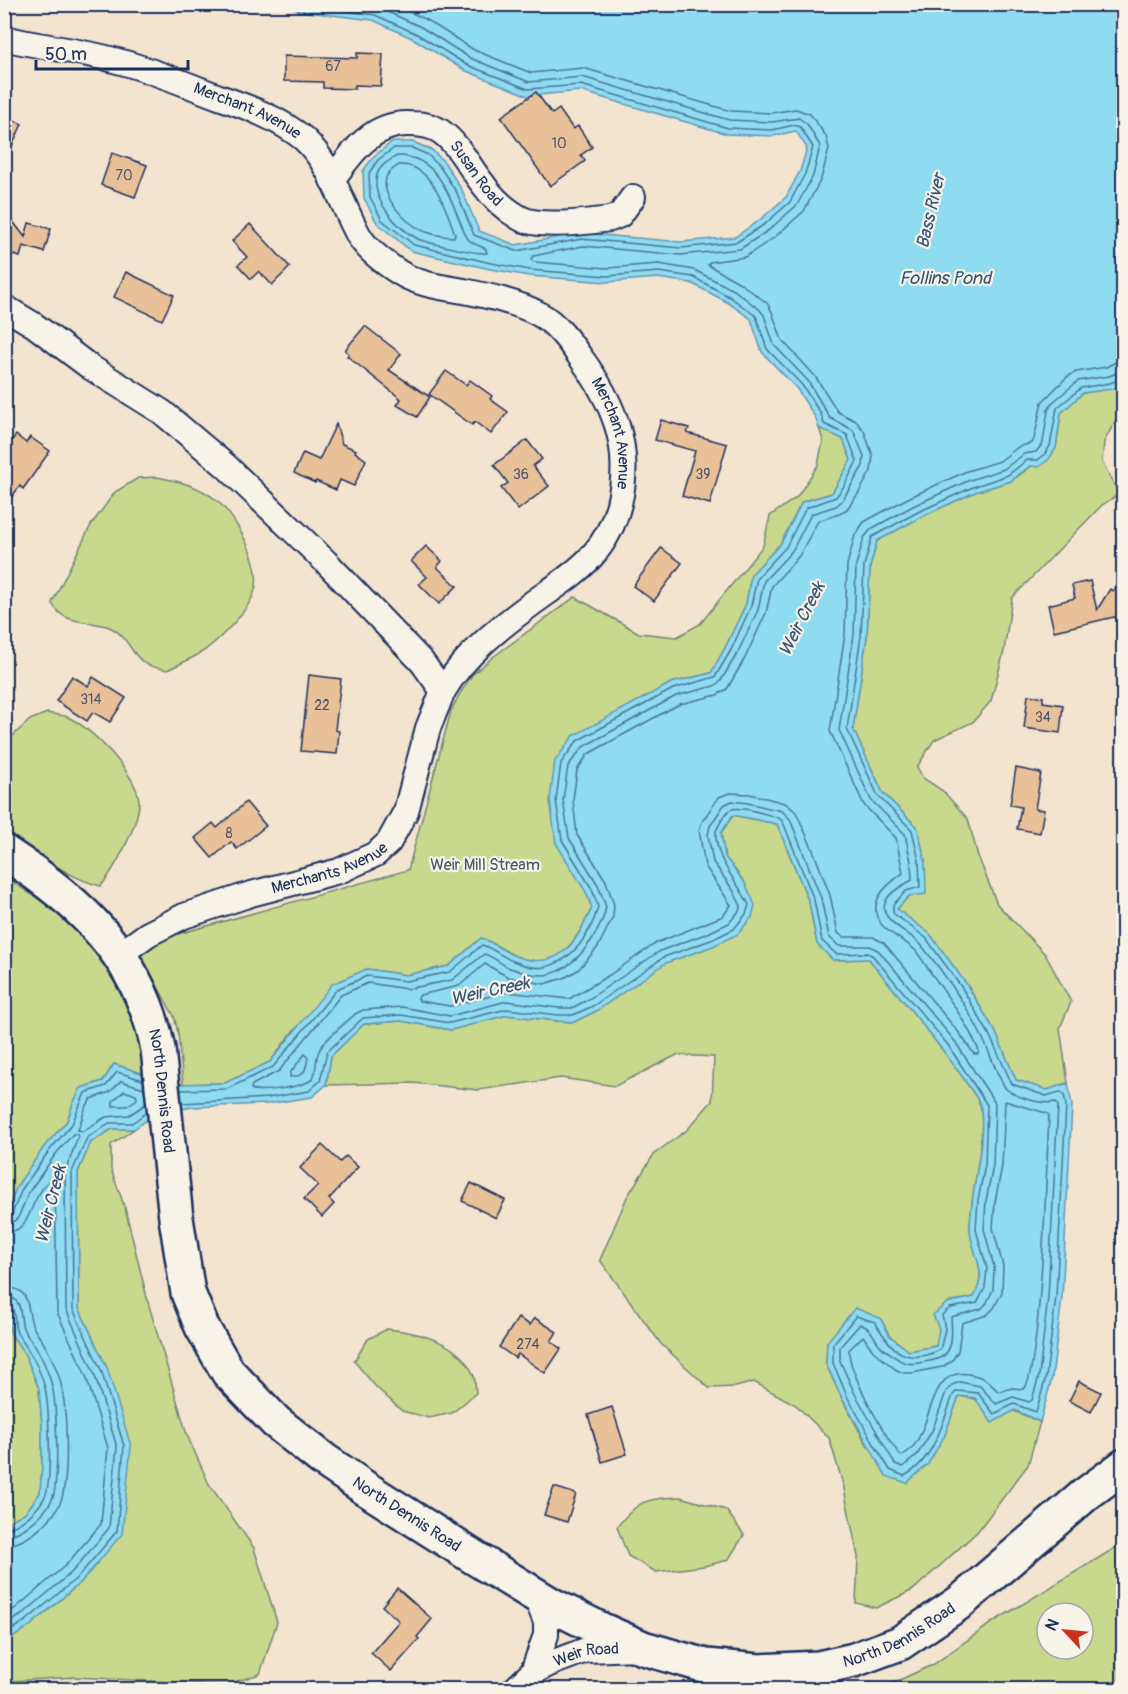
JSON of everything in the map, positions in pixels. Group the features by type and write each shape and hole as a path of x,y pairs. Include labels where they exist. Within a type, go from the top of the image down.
{"main road":[{"name":"North Dennis Road","path":"4,852 35,872 75,903 111,941 135,981 153,1025 160,1066 176,1218 188,1293 202,1327 228,1372 276,1422 324,1460 535,1594 602,1630 643,1648 706,1666 759,1671 818,1668 854,1660 900,1643 959,1603 1086,1494 1124,1466"}],"street":[{"name":"Merchant Avenue","path":"4,38 122,62 244,106 285,126 303,139 315,152 332,180 360,238 375,254 402,274 423,284 498,300 539,314 556,326 565,336 598,381 618,425 622,455 619,504 597,551 582,568 482,643 453,674 443,691"},
{"name":"Susan Road","path":"332,180 360,144 373,133 400,123 420,124 440,132 449,139 483,186 520,218 533,223 610,219 620,215 633,197"},
{"path":"4,307 43,331 90,368 162,412 226,466 326,562 422,662 443,691"},
{"name":"Merchants Avenue","path":"120,954 148,934 184,916 251,894 339,871 376,854 388,842 406,811 428,728 443,691"},
{"name":"Weir Road","path":"533,1672 546,1635 546,1622 535,1594"},
{"name":"Weir Road","path":"514,1689 533,1672 586,1650 643,1648"}],"green space":[{"path":"1119,387 1123,406 1104,442 1102,462 1119,494 1102,505 1012,598 1004,651 991,701 973,722 934,740 917,767 923,778 943,791 968,819 978,856 997,904 1045,954 1071,1002 1060,1028 1068,1083 1047,1090 1016,1080 995,1031 967,985 930,934 897,909 909,896 925,860 917,827 883,793 853,729 867,636 870,567 877,541 975,492 1011,481 1056,448 1061,413 1083,393"},
{"name":"Weir Mill Stream","path":"819,428 843,439 851,460 832,493 802,502 781,543 751,575 746,604 711,673 671,683 611,717 586,892 592,908 580,932 564,952 543,961 530,961 515,956 481,938 449,966 406,975 366,969 293,1031 270,1062 225,1083 183,1084 174,1016 135,946 408,870 451,711 472,675 575,597 639,633 677,637 700,624 763,546 770,516 797,497 818,465 823,440"},
{"path":"157,477 181,482 216,500 240,530 256,570 254,593 238,618 206,649 167,670 144,663 115,630 69,619 52,603 91,525 115,492 138,478"},
{"path":"47,713 65,716 87,729 122,765 137,791 138,811 131,834 113,869 101,886 64,871 5,833 5,743 30,720"},
{"path":"733,815 777,824 809,902 817,944 833,960 869,959 945,1053 981,1106 980,1153 970,1227 980,1269 974,1297 947,1303 936,1346 909,1351 890,1336 880,1318 827,1342 826,1364 842,1399 868,1447 944,1437 959,1396 1001,1406 1040,1422 1028,1465 977,1532 913,1590 876,1608 856,1603 858,1557 843,1484 829,1438 796,1405 754,1382 736,1387 709,1388 661,1344 600,1260 627,1197 654,1154 687,1130 712,1101 714,1057 677,1055 615,1086 561,1078 478,1090 413,1083 326,1085 331,1056 364,1024 401,1021 451,1030 507,1015 574,1022 596,1011 666,962 713,946 745,883 725,857 721,833"},
{"path":"5,877 62,916 76,928 101,957 130,1007 143,1050 144,1074 114,1064 103,1081 81,1088 67,1121 44,1147 17,1186 5,1217"},
{"path":"112,1129 134,1129 111,1145 111,1169 125,1208 148,1302 187,1435 209,1484 254,1548 277,1622 260,1674 225,1685 75,1677 12,1681 5,1686 5,1643 31,1625 82,1581 107,1368 79,1308 78,1172 91,1142"},
{"path":"4,1312 11,1334 25,1354 39,1389 42,1425 40,1493 26,1512 5,1524"},
{"path":"387,1329 424,1336 448,1346 467,1363 474,1376 476,1393 452,1413 429,1418 402,1411 376,1387 354,1361 368,1339"},
{"path":"680,1497 726,1510 744,1535 728,1560 704,1566 656,1572 628,1556 617,1527 631,1511 651,1500"},
{"path":"1123,1543 1123,1689 880,1689 934,1664 993,1622"}],"water":[{"name":"Follins Pond","path":"286,5 1123,5 1123,381 1119,387 1083,393 1061,413 1056,448 1049,459 1039,467 1030,466 1011,481 975,492 877,541 870,567 867,636 853,729 883,793 917,827 925,860 926,894 909,896 897,909 930,934 967,985 995,1031 1016,1080 1047,1090 1068,1083 1072,1105 1062,1298 1052,1378 1040,1422 1015,1410 992,1423 975,1398 959,1396 944,1437 928,1464 907,1483 886,1476 842,1398 826,1364 827,1342 855,1308 880,1318 890,1336 909,1351 936,1346 939,1329 933,1315 947,1303 974,1297 978,1287 980,1269 970,1227 980,1154 981,1106 945,1053 869,959 833,960 817,944 809,902 777,824 733,815 721,833 725,857 745,883 755,905 752,917 738,934 666,963 596,1011 574,1022 507,1015 451,1030 401,1021 364,1024 331,1056 326,1085 312,1097 267,1104 193,1107 157,1113 134,1129 112,1129 91,1142 78,1172 79,1308 107,1368 131,1446 122,1534 82,1581 31,1625 5,1643 5,1524 26,1512 40,1493 42,1425 39,1389 25,1354 11,1334 4,1289 5,1217 17,1186 44,1147 67,1121 81,1088 103,1081 114,1064 173,1084 225,1083 270,1062 332,984 367,969 406,975 449,966 481,938 513,955 533,960 556,957 565,950 580,932 592,908 586,892 556,843 550,800 555,761 573,736 671,683 711,673 746,604 751,575 781,543 802,502 832,493 851,460 843,439 819,428 815,417 797,389 762,352 751,319 727,302 691,283 658,278 607,282 529,276 411,251 377,223 364,198 363,171 374,156 392,142 413,142 432,150 445,163 462,190 479,231 516,245 581,233 681,242 735,237 761,219 786,197 800,171 807,148 796,131 773,136 727,134 580,91 528,96 464,70 414,39 373,20 299,11"}],"building":[{"path":"357,53 383,54 381,86 355,85 355,89 323,88 323,82 284,81 284,56 357,58"},
{"path":"536,92 552,114 559,109 573,129 578,126 592,147 581,155 585,161 550,186 501,117"},
{"path":"4,116 22,124 4,164"},
{"path":"112,153 147,165 135,197 101,185"},
{"path":"4,210 25,237 29,223 51,229 44,252 23,246 20,257 4,252"},
{"path":"250,224 290,267 272,285 259,271 251,279 238,265 247,257 232,241"},
{"path":"126,272 174,295 162,320 114,297"},
{"path":"365,326 401,354 389,370 430,397 417,417 397,405 401,399 347,356 349,354 345,350"},
{"path":"446,371 466,385 470,380 492,396 490,399 508,412 491,434 475,422 472,425 429,394"},
{"path":"661,420 689,428 687,433 727,444 710,504 682,496 695,451 655,440"},
{"path":"336,424 342,444 356,450 355,452 366,460 354,486 340,480 336,490 294,473 303,453 319,460"},
{"path":"16,435 26,443 30,437 50,451 23,489 20,486 4,507 4,451"},
{"path":"527,440 542,459 533,466 549,486 518,510 501,488 508,483 494,465"},
{"path":"426,546 442,561 437,567 457,586 439,604 419,584 427,577 411,561"},
{"path":"661,548 682,563 654,601 633,586"},
{"path":"1124,573 1124,623 1114,617 1054,631 1048,605 1075,598 1072,585 1090,581 1097,610 1110,589 1113,591"},
{"path":"309,675 341,679 335,730 339,731 337,754 301,751"},
{"path":"72,676 88,686 93,677 126,698 110,722 93,712 87,721 56,701"},
{"path":"1028,695 1043,697 1043,702 1063,705 1060,733 1024,728"},
{"path":"1016,768 1041,773 1035,809 1044,810 1040,833 1017,829 1021,807 1010,805"},
{"path":"246,802 266,826 237,849 231,842 212,858 195,838 213,823 217,828"},
{"path":"322,1145 340,1162 346,1156 358,1167 329,1199 334,1204 322,1217 304,1199 318,1185 300,1168"},
{"path":"471,1183 505,1200 496,1218 462,1201"},
{"path":"518,1318 530,1325 535,1318 557,1332 551,1341 561,1349 545,1373 518,1354 515,1358 499,1347"},
{"path":"1079,1381 1101,1392 1091,1412 1069,1401"},
{"path":"612,1407 627,1454 602,1462 588,1415"},
{"path":"554,1487 576,1494 567,1522 544,1515"},
{"path":"397,1588 432,1619 417,1637 419,1639 391,1671 371,1653 399,1621 382,1606"}],"water label":[{"name":"Bass River","path":"931,211"},
{"name":"Weir Creek","path":"802,619"},
{"name":"Weir Creek","path":"490,991"},
{"name":"Weir Creek","path":"51,1204"}]}
